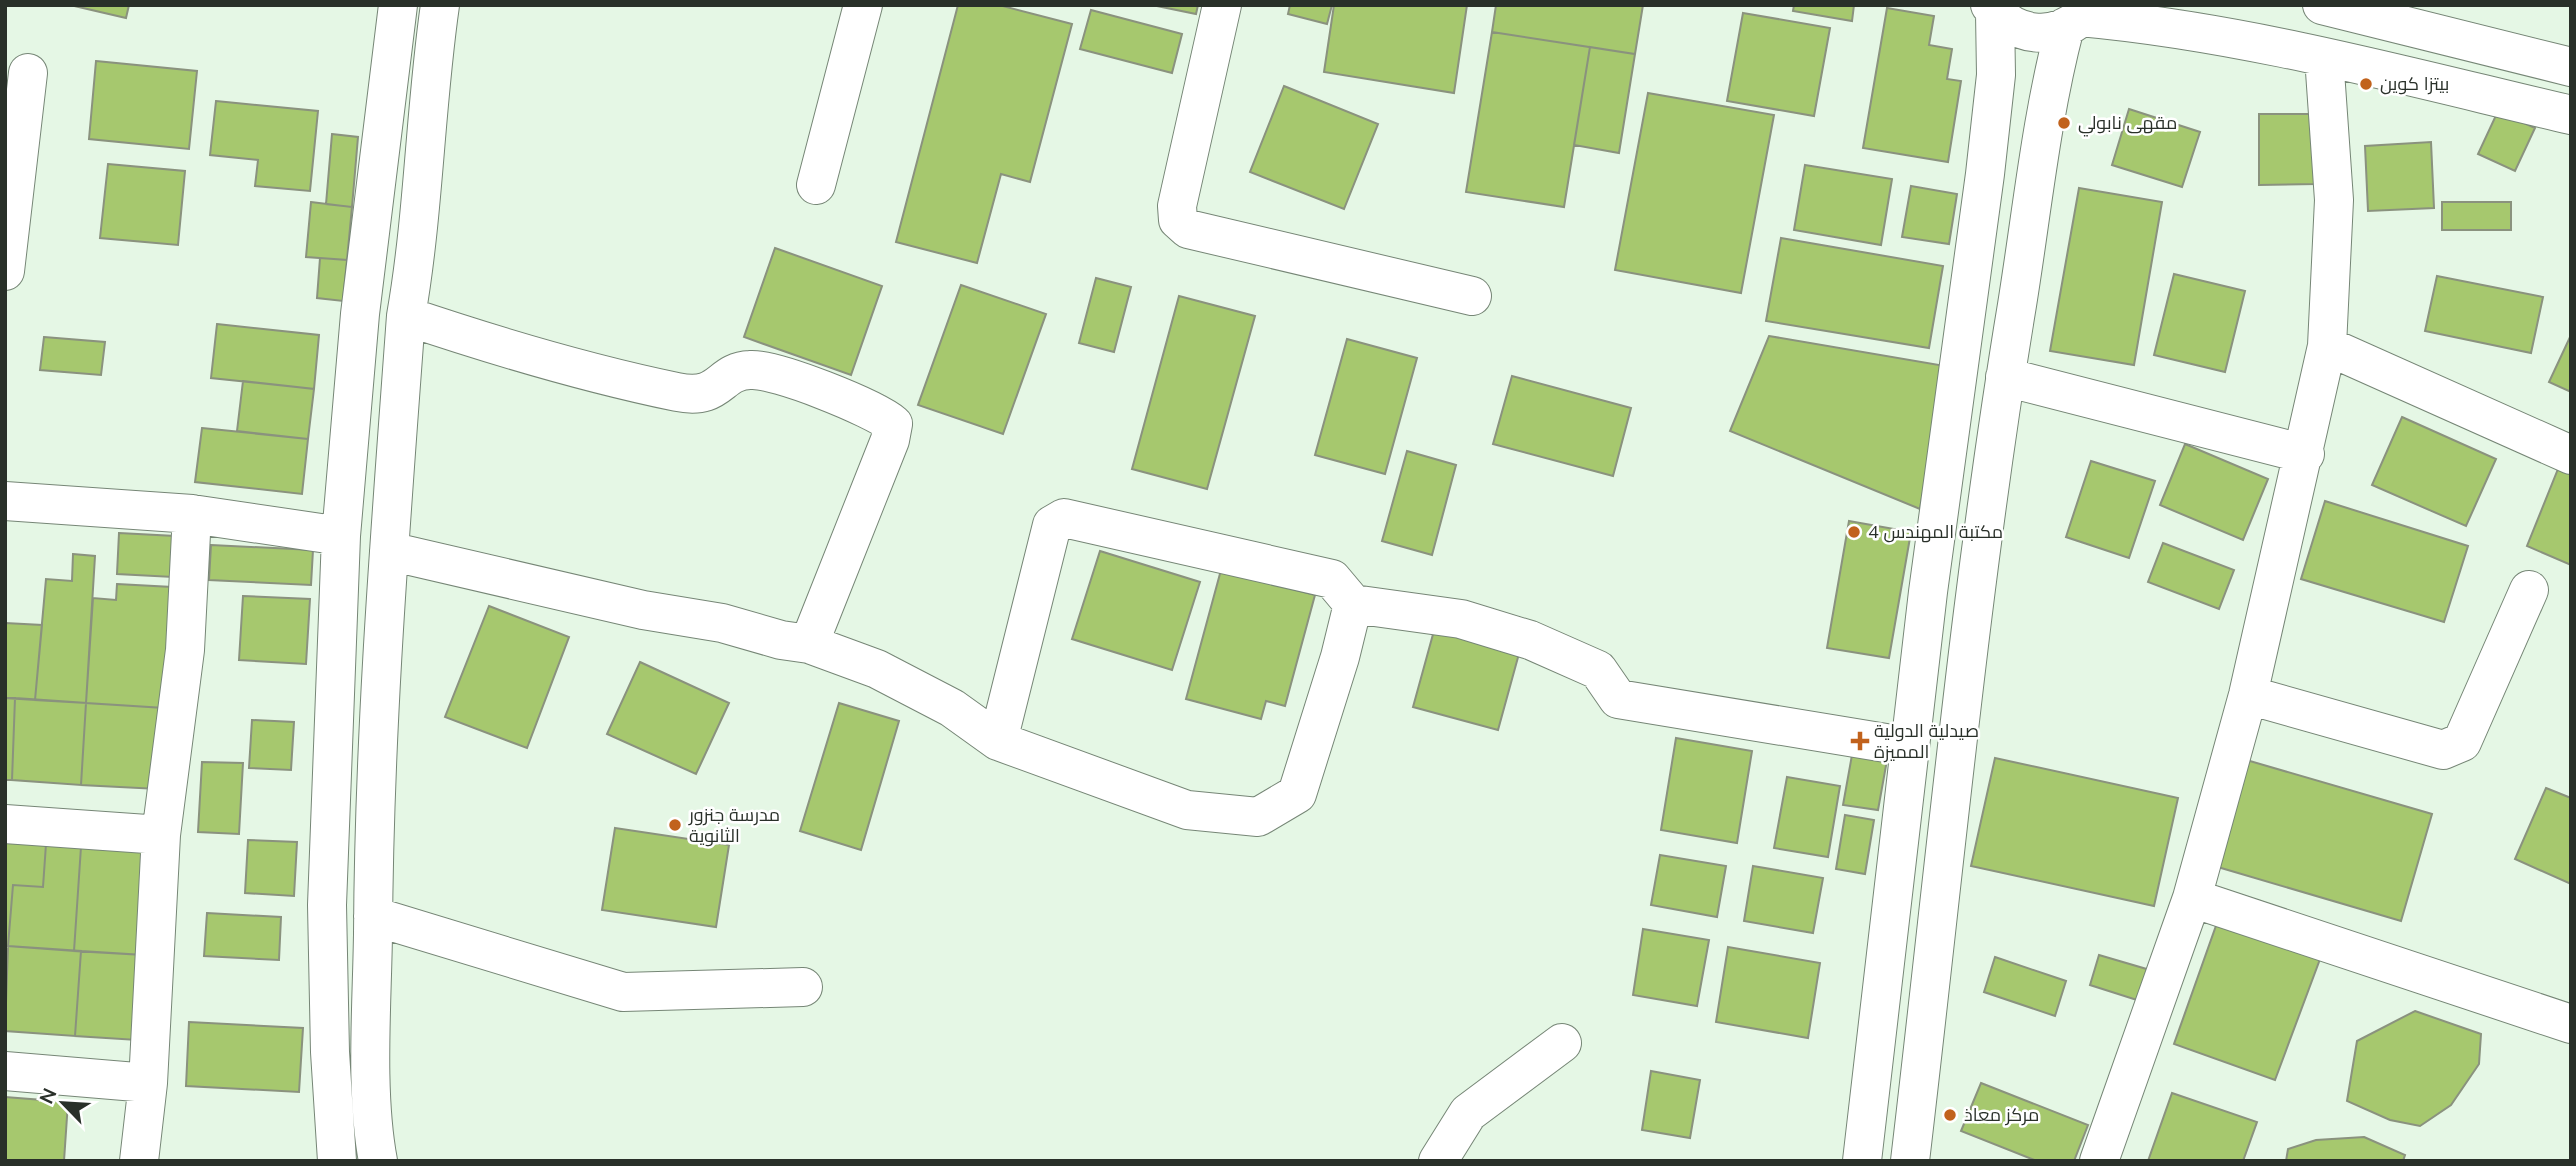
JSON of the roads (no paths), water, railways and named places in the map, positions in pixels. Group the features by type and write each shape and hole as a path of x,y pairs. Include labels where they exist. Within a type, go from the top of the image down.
{"street":[{"path":"337,1161 330,1052 327,905 341,536 360,314 398,5"},
{"path":"379,1161 374,1140 372,1033 377,743 406,316 414,269 431,65 440,5"},
{"path":"816,185 863,5"},
{"path":"1222,5 1177,205 1178,220 1188,229 1472,296"},
{"path":"2322,5 2571,67"},
{"path":"1993,9 2008,24 2024,31 2049,33 2079,17 2137,23 2324,57 2571,115"},
{"path":"1862,1161 1928,592 1985,174 1996,75 1993,9"},
{"path":"1910,1161 1975,599 2005,377 2052,77 2079,17"},
{"path":"2099,1161 2192,898 2248,695 2305,454 2327,346 2334,200 2324,57"},
{"path":"5,271 28,74"},
{"path":"406,316 572,367 679,392 707,393 732,376 750,370 825,391 882,414 892,424 890,440 808,644"},
{"path":"2327,346 2571,455"},
{"path":"2005,377 2305,454"},
{"path":"5,501 192,514 341,536"},
{"path":"139,1161 148,1083 162,835 185,650 192,514"},
{"path":"999,741 1052,525 1064,518 1332,579 1353,604 1461,618 1530,640 1598,670 1618,699 1910,747"},
{"path":"389,551 643,610 722,623 781,640 808,644 890,676 952,708 999,741 1186,810 1258,817 1297,793 1340,657 1353,604"},
{"path":"2248,695 2443,750 2462,742 2529,590"},
{"path":"5,824 162,835"},
{"path":"2192,898 2571,1024"},
{"path":"373,916 623,992 803,988"},
{"path":"1438,1161 1468,1113 1562,1043"},
{"path":"5,1071 148,1083"}],"place":[{"name":"بيتزا كوين","path":"2366,84"},
{"name":"مقهى نابولي","path":"2064,123"},
{"name":"مكتبة المهندس 4","path":"1854,532"},
{"name":"صيدلية الدولية المميزة","path":"1860,741"},
{"name":"مدرسة جنزور الثانوية","path":"675,825"},
{"name":"مركز معاذ","path":"1950,1115"}]}
